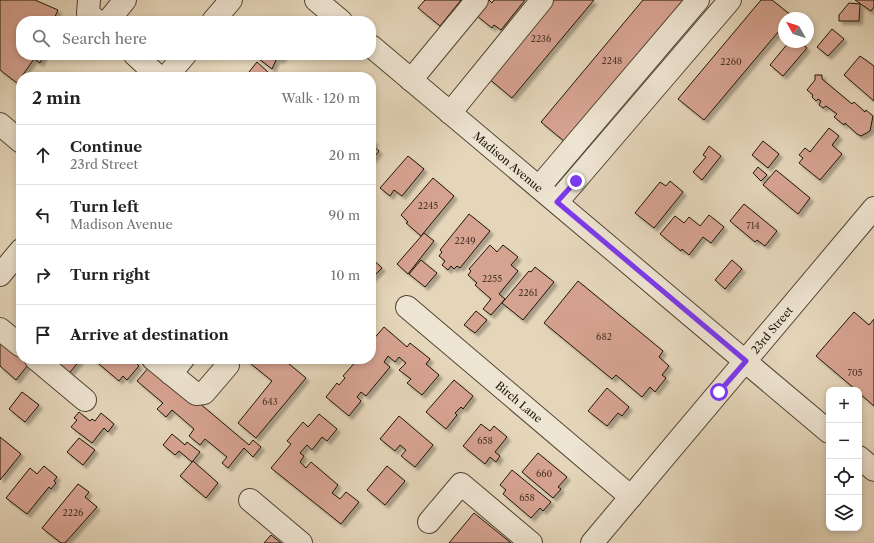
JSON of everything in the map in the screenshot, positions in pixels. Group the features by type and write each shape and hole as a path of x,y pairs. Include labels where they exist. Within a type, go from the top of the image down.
{"street":[{"path":"89,0 88,13 91,16"},
{"path":"112,16 125,0"},
{"path":"217,16 231,0"},
{"path":"316,0 335,16"},
{"path":"411,80 478,0"},
{"path":"450,113 542,0"},
{"path":"539,187 698,0"},
{"path":"557,202 730,0"},
{"name":"Madison Avenue","path":"376,50 826,429"},
{"path":"140,60 154,72"},
{"path":"170,72 181,60"},
{"path":"0,124 16,138"},
{"name":"23rd Street","path":"592,543 874,208"},
{"path":"0,275 16,256"},
{"name":"Birch Lane","path":"407,307 631,497"},
{"path":"0,329 16,342"},
{"path":"42,364 86,400"},
{"path":"177,366 196,394 204,394 228,364"},
{"path":"861,459 874,470"},
{"path":"429,522 460,484 531,543"},
{"path":"250,500 301,543"}],"building":[{"path":"0,0 35,0 58,10 55,16 16,16 16,60 33,60 25,72 16,72 16,82 0,70"},
{"path":"425,0 461,0 440,26 418,8"},
{"path":"489,0 492,3 494,0 525,0 501,30 494,25 492,28 477,16"},
{"path":"554,0 594,0 512,98 488,78"},
{"path":"643,0 684,0 565,142 541,122"},
{"path":"761,0 772,0 787,12 778,12 778,32 704,120 678,99"},
{"path":"855,0 874,0 874,7 871,11"},
{"path":"849,3 860,4 859,21 839,21 839,15"},
{"path":"832,29 844,39 828,56 817,47"},
{"path":"784,48 807,48 783,76 770,65"},
{"path":"860,56 874,66 874,101 844,75"},
{"path":"260,60 276,60 272,69"},
{"path":"257,62 268,72 249,72"},
{"path":"815,75 822,75 822,79 852,104 854,102 865,112 866,110 873,116 870,131 861,136 857,134 845,123 844,125 834,117 837,114 826,106 823,108 819,105 821,101 818,99 816,101 812,97 813,95 807,90 815,80"},
{"path":"829,128 839,136 832,145 842,154 820,180 799,163 803,158 799,155 805,148 810,152"},
{"path":"763,141 779,154 768,168 752,155"},
{"path":"709,146 721,156 702,180 693,172 706,157 703,155"},
{"path":"408,156 424,169 402,196 394,190 390,196 380,188"},
{"path":"758,167 767,175 761,181 753,173"},
{"path":"776,170 810,198 798,214 763,185"},
{"path":"433,178 454,196 421,236 406,223 408,222 401,215"},
{"path":"670,181 683,192 654,228 635,213 660,182 666,186"},
{"path":"744,204 777,231 765,246 757,240 755,242 730,221"},
{"path":"469,214 490,231 460,268 457,266 454,269 451,266 448,270 442,265 445,261 439,256 442,252 440,250"},
{"path":"709,215 724,227 711,243 703,237 689,255 682,249 681,251 660,234 675,216 684,223 689,217 700,226"},
{"path":"424,233 434,241 408,274 397,264"},
{"path":"490,245 497,252 503,245 518,257 511,265 518,271 499,294 505,299 491,315 483,309 491,299 475,285 477,283 468,275 471,271 469,269"},
{"path":"421,260 437,273 425,287 409,274"},
{"path":"732,260 742,269 725,289 715,280"},
{"path":"376,263 382,268 376,274"},
{"path":"535,267 554,282 523,320 502,303 529,271 531,272"},
{"path":"578,281 663,351 659,357 669,366 662,375 666,378 655,392 650,387 642,397 616,375 612,379 544,323"},
{"path":"476,311 487,320 475,333 464,325"},
{"path":"854,312 869,325 874,319 874,406 862,396 862,387 852,387 816,356"},
{"path":"384,327 407,347 410,343 430,359 426,364 439,375 422,395 407,383 411,379 399,370 406,363 399,357 395,362 388,356 384,362 390,367 366,396 361,392 357,397 361,401 349,416 326,397 337,383 339,385 345,378 343,376 354,364 376,364 376,336"},
{"path":"0,343 16,349 16,364 29,364 16,380 0,366"},
{"path":"51,364 77,364 66,377"},
{"path":"99,364 137,364 139,366 127,380 123,376 119,381"},
{"path":"251,364 289,364 306,378 256,438 238,423 272,381"},
{"path":"150,366 160,370 249,445 253,440 261,447 253,457 244,448 228,468 222,463 227,457 205,439 200,445 189,436 194,429 172,410 166,417 157,409 163,403 137,381"},
{"path":"454,380 473,396 463,409 461,407 455,413 457,415 446,429 426,412"},
{"path":"607,388 629,407 622,416 618,413 607,426 588,411"},
{"path":"22,392 39,405 25,422 9,409"},
{"path":"79,412 90,421 92,419 95,421 101,413 114,424 108,432 104,428 92,443 71,427 77,420 74,418"},
{"path":"319,414 337,429 327,441 322,437 312,450 307,445 300,453 304,456 300,462 306,468 311,462 338,485 332,493 340,499 346,492 359,502 341,524 271,468 291,444 287,441 303,422 308,427"},
{"path":"399,416 433,445 415,467 401,456 406,450 400,445 395,451 380,439"},
{"path":"481,424 490,431 494,426 507,437 495,452 500,456 496,462 490,457 485,464 463,446"},
{"path":"172,434 185,445 187,442 200,452 192,462 179,451 175,455 163,445"},
{"path":"0,437 21,454 0,480"},
{"path":"79,438 95,450 83,465 67,452"},
{"path":"538,453 567,477 558,487 561,489 553,498 522,472"},
{"path":"193,461 218,483 206,498 180,476"},
{"path":"44,466 57,477 54,481 56,483 51,489 49,487 27,514 6,498 30,468 37,474"},
{"path":"387,466 405,481 385,505 367,490"},
{"path":"512,470 551,502 543,511 540,508 531,518 503,494 506,490 500,485"},
{"path":"78,484 89,492 85,497 97,507 65,543 61,543 42,528"},
{"path":"474,513 511,543 449,543"},
{"path":"271,535 281,543 264,543"}],"route":[{"path":"576,181 557,202 746,361 719,392"}]}
